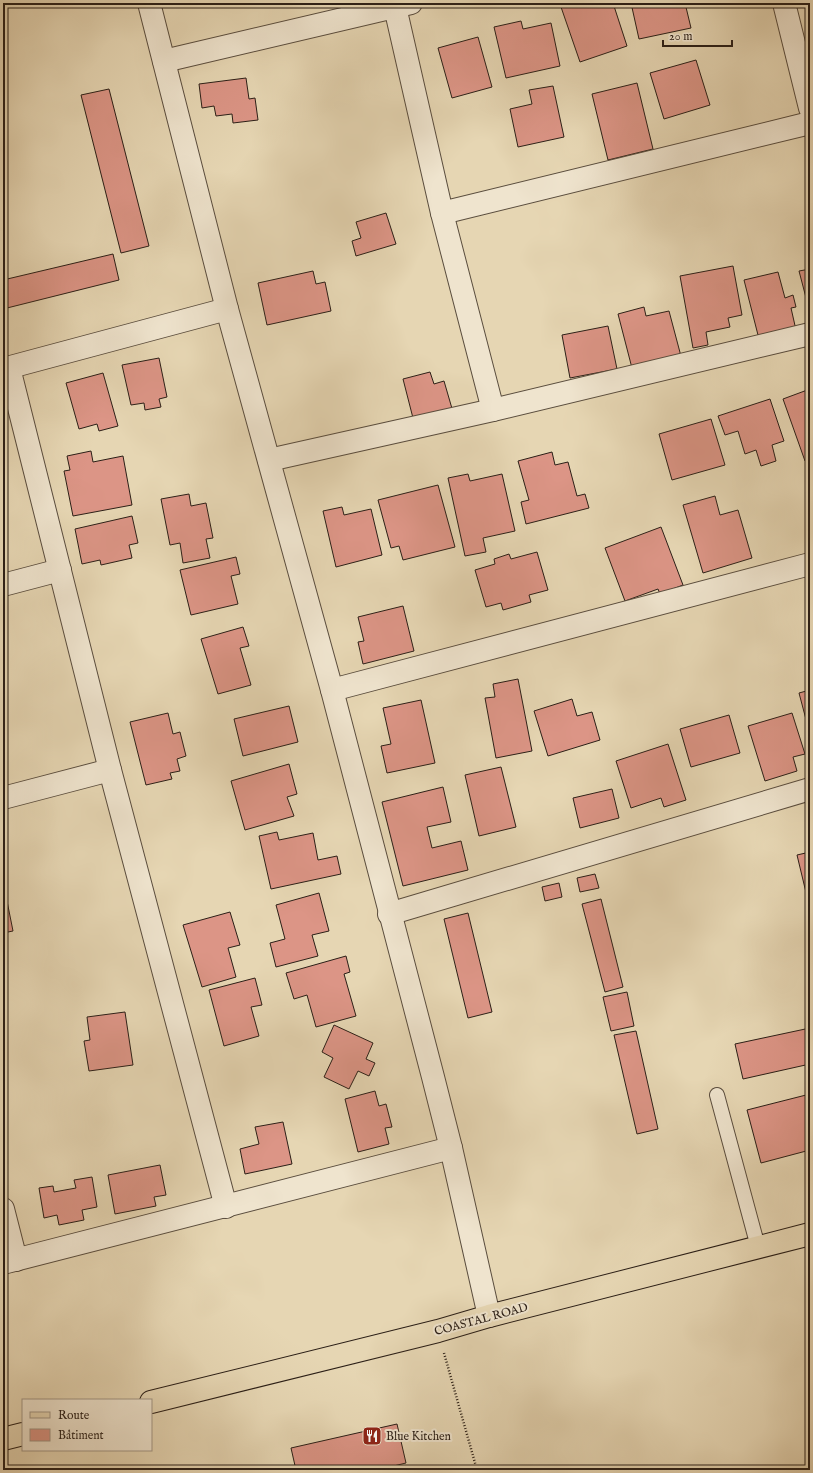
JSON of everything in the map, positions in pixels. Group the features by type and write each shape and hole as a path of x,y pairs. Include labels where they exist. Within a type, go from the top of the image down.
{"main road":[{"name":"COASTAL ROAD","path":"152,1402 438,1332 489,1316 810,1234"},
{"path":"3,1439 22,1434"}],"street":[{"path":"149,3 227,309 270,460 332,690 451,1148 489,1316"},
{"path":"784,3 810,108"},
{"path":"164,61 403,5 442,213 493,410"},
{"path":"442,213 810,123"},
{"path":"226,1207 110,770 60,570 6,369 227,309"},
{"path":"270,460 493,410 810,334"},
{"path":"332,690 810,564"},
{"path":"3,584 60,570"},
{"path":"3,798 110,770"},
{"path":"389,914 810,789"},
{"path":"3,1209 10,1261 226,1207 451,1148"}],"lane":[{"path":"717,1095 758,1247"}],"path":[{"path":"438,1332 477,1470"}],"building":[{"path":"574,3 613,3 627,46 580,62 561,7"},
{"path":"631,3 685,3 691,28 639,39"},
{"path":"521,21 523,29 551,23 560,66 506,78 494,27"},
{"path":"478,37 492,87 452,98 438,48"},
{"path":"696,60 710,105 664,119 650,73"},
{"path":"246,78 249,99 255,98 258,120 233,123 232,114 216,116 214,106 202,108 199,84"},
{"path":"637,83 653,149 608,160 592,94"},
{"path":"553,86 564,137 518,147 510,109 532,104 529,90"},
{"path":"109,89 149,246 121,253 81,95"},
{"path":"386,213 396,244 356,256 352,241 361,238 356,222"},
{"path":"113,254 119,280 3,309 3,280"},
{"path":"733,266 742,315 728,318 730,327 706,332 708,345 693,348 680,276"},
{"path":"810,269 810,313 799,271"},
{"path":"313,271 316,284 325,282 331,311 267,325 258,283"},
{"path":"778,272 785,298 793,295 796,307 791,308 796,330 759,339 744,280"},
{"path":"644,307 646,316 669,311 682,360 633,372 618,314"},
{"path":"608,326 617,369 570,378 562,335"},
{"path":"159,358 167,397 159,399 161,407 145,410 144,403 131,405 122,365"},
{"path":"430,372 434,384 444,381 453,412 414,422 403,379"},
{"path":"103,373 118,426 99,431 97,424 79,429 66,383"},
{"path":"810,389 810,460 805,461 783,399"},
{"path":"770,399 784,441 772,445 776,461 761,466 756,450 745,454 738,431 725,435 718,416"},
{"path":"711,419 725,465 672,480 659,434"},
{"path":"91,451 93,462 123,456 132,505 73,516 64,471 70,470 67,456"},
{"path":"552,452 555,465 568,462 577,496 585,494 589,508 526,524 521,502 529,500 518,461"},
{"path":"468,474 470,481 502,474 515,531 483,538 486,552 465,556 448,478"},
{"path":"438,485 455,547 403,560 399,546 391,548 378,500"},
{"path":"189,494 191,506 206,503 213,538 206,539 210,558 183,563 180,543 170,545 161,499"},
{"path":"715,496 720,515 738,510 752,558 703,573 683,505"},
{"path":"342,507 344,515 371,509 382,555 336,567 323,511"},
{"path":"132,516 138,543 129,545 132,558 101,565 100,560 82,564 75,529"},
{"path":"661,527 683,585 660,594 658,589 625,601 605,548"},
{"path":"537,552 548,590 529,595 531,602 503,610 501,603 486,607 475,570 495,564 494,559 509,554 511,559"},
{"path":"236,557 240,574 231,576 238,604 191,615 180,570"},
{"path":"403,606 414,651 363,664 358,642 364,641 358,617"},
{"path":"243,627 249,646 240,648 251,685 218,694 201,639"},
{"path":"518,679 532,751 496,758 485,698 495,697 493,684"},
{"path":"810,690 810,726 808,727 799,693"},
{"path":"572,699 577,716 592,712 600,740 548,756 534,711"},
{"path":"421,700 435,763 387,773 381,746 391,744 383,708"},
{"path":"289,706 298,742 243,756 234,719"},
{"path":"168,713 173,734 180,732 186,756 177,759 180,771 170,773 172,779 146,785 130,722"},
{"path":"792,713 805,754 793,757 797,771 765,781 748,726"},
{"path":"729,715 740,753 691,767 680,729"},
{"path":"668,744 686,800 664,807 661,798 631,808 616,761"},
{"path":"289,764 297,794 287,797 294,816 245,830 231,781"},
{"path":"501,767 516,827 479,836 465,775"},
{"path":"443,787 451,822 427,827 432,848 461,841 468,870 403,886 382,802"},
{"path":"612,789 619,818 580,828 573,798"},
{"path":"277,832 279,840 313,833 318,860 337,856 341,874 271,889 259,836"},
{"path":"810,852 810,905 809,905 797,855"},
{"path":"595,874 599,888 580,892 577,878"},
{"path":"559,883 562,897 545,901 542,887"},
{"path":"319,893 329,931 312,935 318,956 276,967 270,943 285,939 276,905"},
{"path":"601,899 623,987 605,992 582,904"},
{"path":"7,901 13,931 3,933 3,902"},
{"path":"230,912 240,945 228,948 236,977 202,987 183,925"},
{"path":"468,913 492,1012 468,1018 444,919"},
{"path":"346,956 350,972 344,974 356,1016 316,1027 307,995 294,999 286,973"},
{"path":"255,978 262,1005 251,1007 259,1036 224,1046 209,990"},
{"path":"627,992 634,1026 611,1031 603,997"},
{"path":"125,1012 133,1065 89,1071 84,1041 90,1040 87,1017"},
{"path":"334,1025 373,1043 366,1059 375,1063 369,1076 358,1071 349,1089 324,1077 333,1058 322,1052"},
{"path":"810,1028 810,1064 743,1079 735,1044"},
{"path":"636,1031 658,1129 637,1134 614,1035"},
{"path":"375,1091 379,1106 386,1104 392,1127 385,1128 389,1144 358,1152 345,1099"},
{"path":"810,1094 810,1150 761,1163 747,1110"},
{"path":"283,1122 292,1164 245,1174 240,1149 259,1144 255,1127"},
{"path":"160,1165 166,1195 154,1197 156,1206 115,1214 108,1175"},
{"path":"92,1177 97,1207 82,1210 84,1220 59,1225 57,1215 44,1218 39,1188 53,1186 54,1192 76,1188 74,1180"},
{"name":"Blue Kitchen","path":"397,1424 406,1463 377,1470 296,1470 291,1448"}],"place":[{"name":"Blue Kitchen","path":"372,1436"}]}
